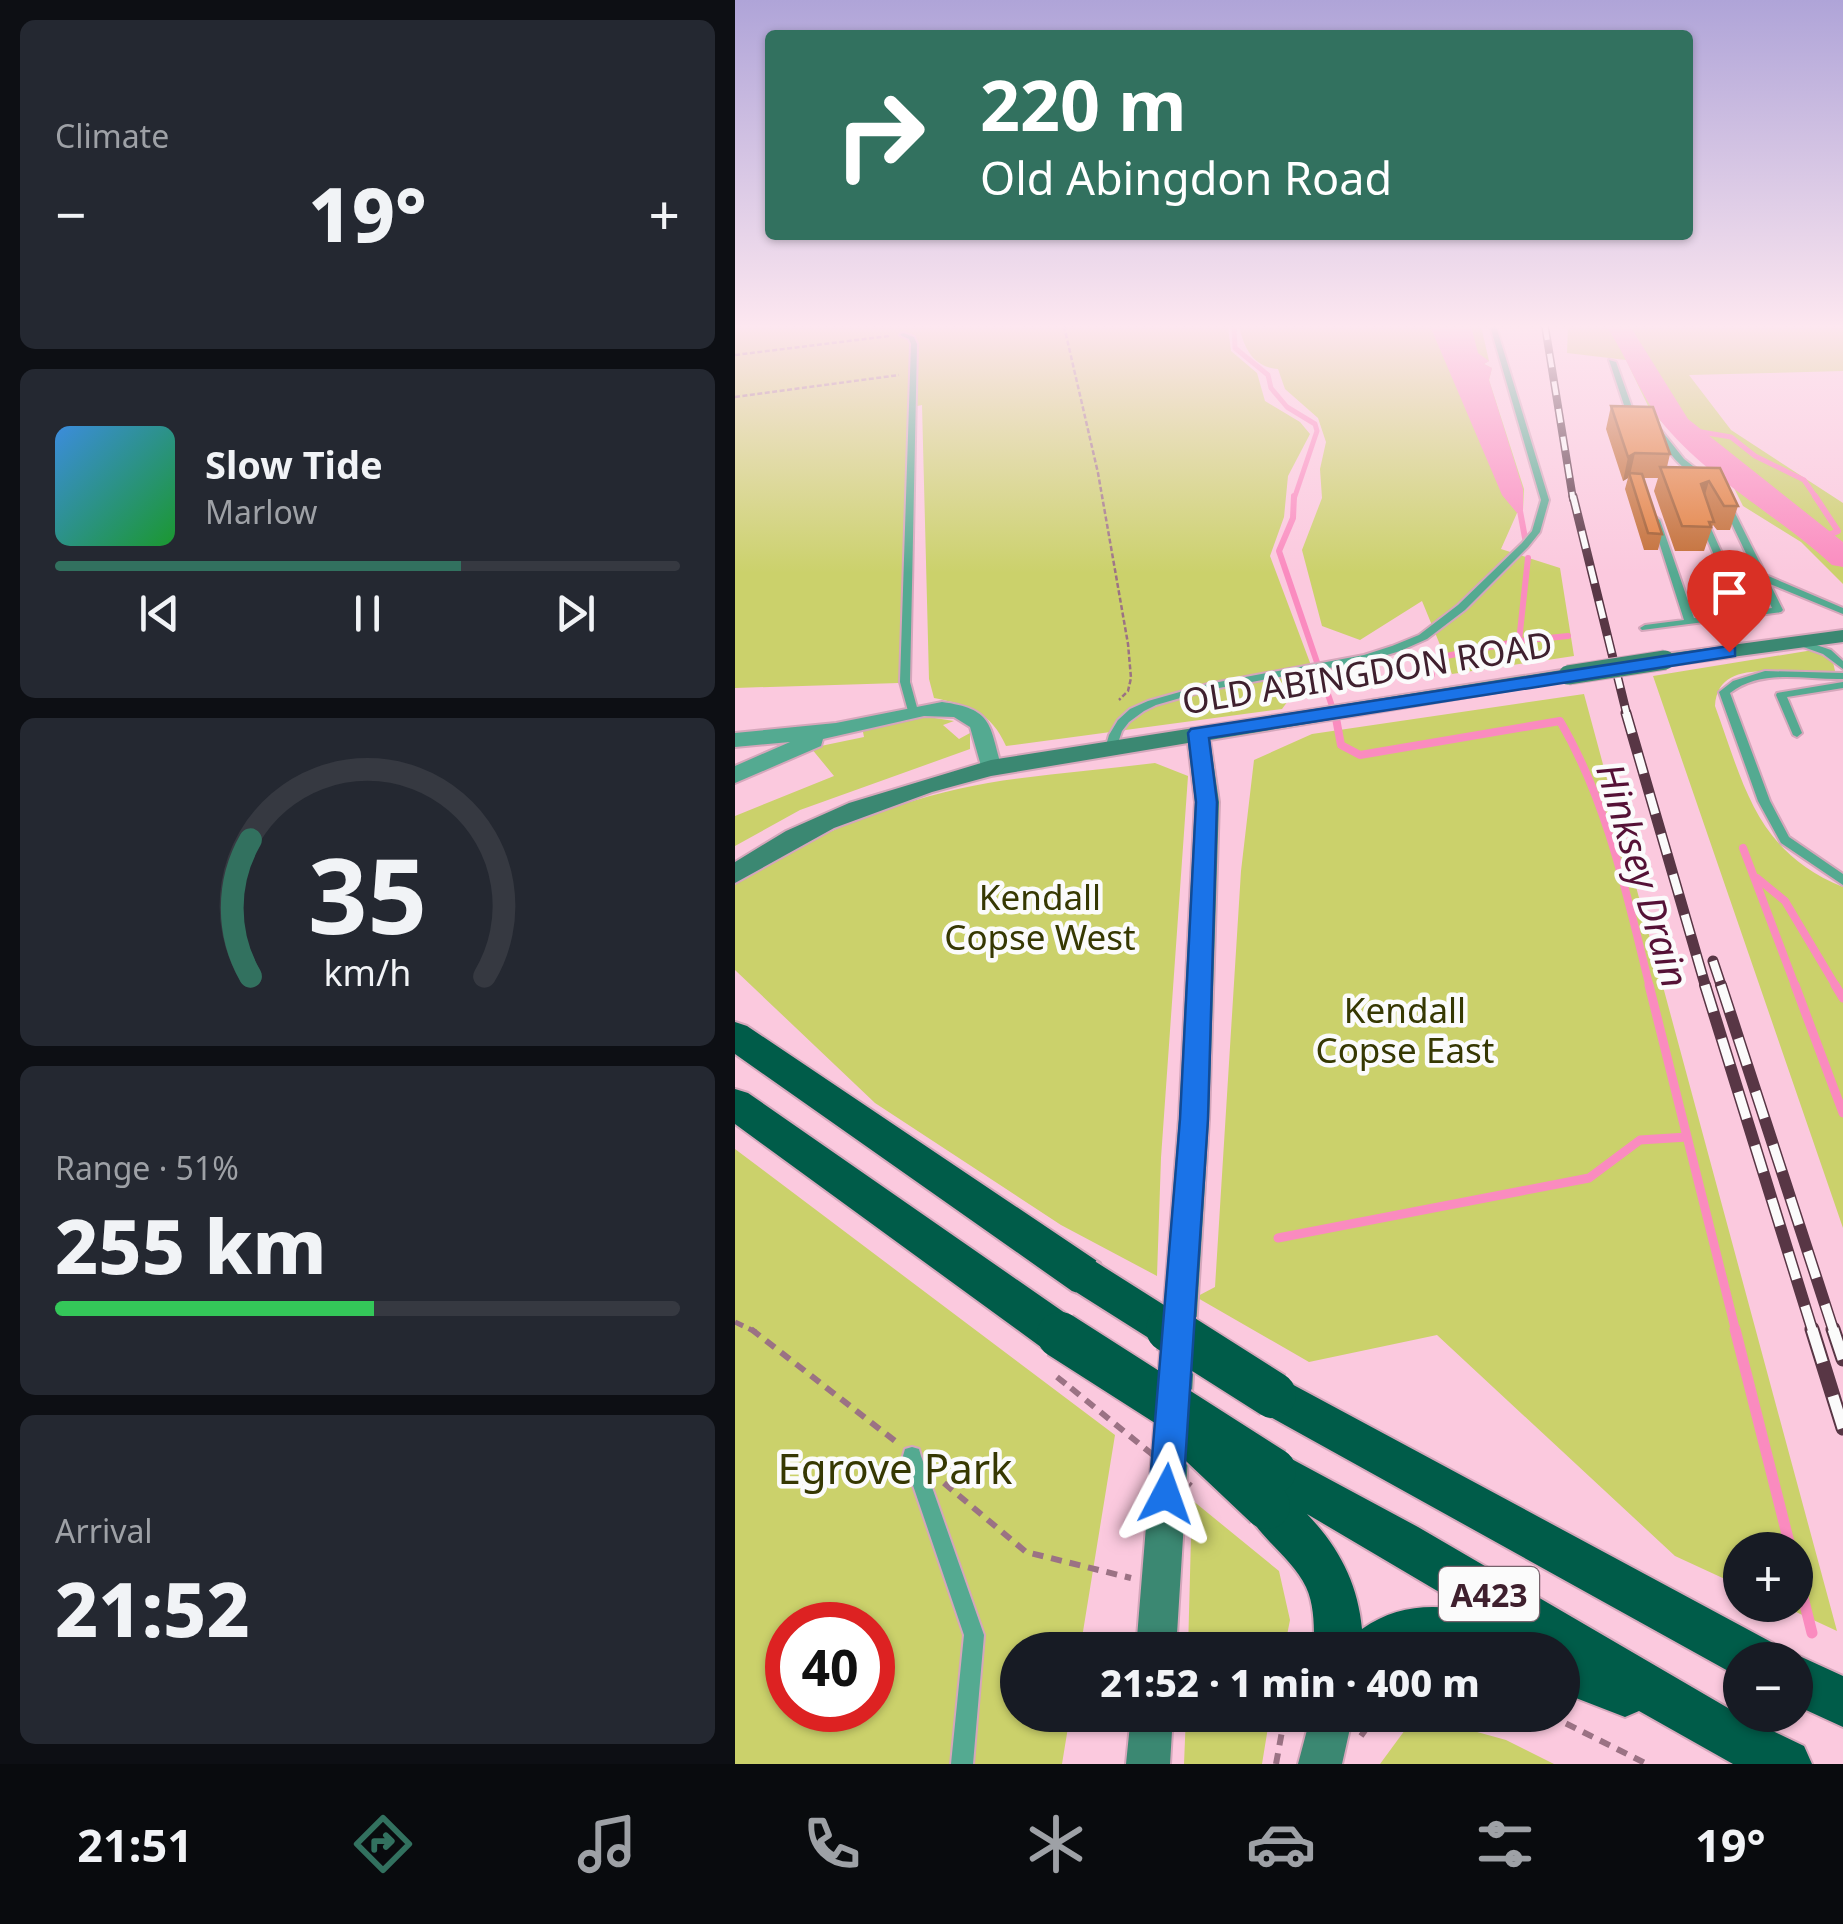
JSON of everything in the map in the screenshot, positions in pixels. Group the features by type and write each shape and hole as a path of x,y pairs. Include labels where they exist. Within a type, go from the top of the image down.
{"highway":[{"name":"A423","path":"737,1036 1086,1277 1273,1395 1723,1644"},
{"path":"735,1104 1145,1391 1270,1488 1332,1584 1337,1632"},
{"name":"A423","path":"1270,1488 1365,1520 1702,1722 1786,1764"},
{"path":"1412,1632 1420,1629 1442,1632"},
{"path":"1580,1675 1702,1722"},
{"path":"1813,1688 1843,1702"}],"street":[{"name":"OLD ABINGDON ROAD","path":"735,874 823,823 870,802 991,768 1665,660 1843,636"},
{"path":"735,774 841,730 913,711 950,710 971,716 983,728 991,768"},
{"path":"735,740 841,730"},
{"path":"1157,1632 1194,1119 1207,802 1198,733"},
{"path":"1149,1764 1150,1732"},
{"path":"1320,1764 1328,1732"}],"lane":[{"path":"913,408 905,682 913,711"},
{"path":"1108,749 1127,716 1146,704 1203,687 1389,652 1447,621 1536,532 1545,500 1518,408"},
{"path":"1629,408 1631,414 1653,426 1681,461 1709,480"},
{"path":"1650,501 1691,622"},
{"path":"1645,628 1778,610 1725,501"},
{"path":"1699,511 1744,614"},
{"path":"1763,576 1843,611"},
{"path":"1795,642 1827,652 1843,666"},
{"path":"1843,676 1758,676 1734,683 1724,692 1764,801 1785,840 1843,880"},
{"path":"1797,732 1781,695 1843,685"},
{"path":"913,1456 974,1634 962,1764"}],"path":[{"path":"1082,408 1129,644 1131,678 1127,691 1105,717 1108,749"},
{"path":"1071,1388 1203,1496"},
{"path":"1580,1730 1647,1764"},
{"path":"1277,1764 1282,1732"}],"green space":[{"path":"735,408 908,408 899,683 735,688"},
{"path":"922,408 1277,408 1300,422 1310,434 1288,476 1284,517 1270,556 1312,668 1282,709 1006,746 993,725 977,712 934,698 929,679"},
{"path":"1307,408 1498,408 1524,489 1523,510 1517,513 1501,549 1560,568 1574,656 1452,674 1422,601 1360,640 1322,626 1302,550 1322,498 1320,469 1326,442 1318,418"},
{"path":"1714,408 1731,430 1843,503 1843,584 1801,542 1743,506 1729,478 1694,455 1650,410"},
{"path":"1813,650 1833,662 1835,671 1747,673 1731,678 1720,688 1715,706 1745,789 1772,835 1790,855 1843,887 1843,1228 1653,676"},
{"name":"Kendall Copse East","path":"1584,694 1810,1532 1723,1532 1723,1578 1675,1556 1437,1335 1309,1362 1196,1297 1215,1287 1241,871 1254,760 1312,734"},
{"path":"922,716 954,721 943,725 959,739 970,733 970,749 800,810 735,846 735,816 834,776 811,748 864,737 862,727"},
{"name":"Kendall Copse West","path":"1155,763 1188,776 1161,1158 1157,1276 1061,1225 875,1103 735,970 735,884 824,834 889,809 955,790"},
{"name":"Egrove Park","path":"735,1149 1115,1435 1083,1632 1000,1632 1000,1732 1067,1732 1062,1764 735,1764"},
{"path":"1192,1500 1279,1571 1290,1620 1288,1632 1188,1632"},
{"path":"1813,1542 1837,1631 1813,1620"},
{"path":"1185,1732 1267,1732 1262,1764 1184,1764"},
{"path":"1404,1732 1477,1732 1506,1740 1554,1764 1380,1764"}],"shaded area":[{"path":"1465,408 1498,408 1523,489 1523,510 1517,513 1502,495"}],"building":[{"path":"1612,408 1653,408 1670,454 1635,453 1628,457"},
{"path":"1660,467 1720,468 1738,506 1724,506 1709,481 1701,484 1714,522 1709,522 1711,527 1682,526"},
{"path":"1629,473 1642,474 1662,534 1648,533"}],"waterway":[{"name":"Hinksey Drain","path":"1289,408 1315,424 1317,431 1294,499"},
{"path":"1666,408 1719,460 1843,558"},
{"path":"1684,429 1731,437 1755,456 1804,480 1816,498"},
{"name":"Hinksey Drain","path":"1294,496 1293,518 1279,551 1335,715"},
{"path":"1816,498 1838,531 1822,538"},
{"path":"1520,511 1525,538"},
{"path":"1519,641 1528,558"},
{"path":"1519,641 1568,636"},
{"path":"1432,675 1427,660 1519,641"},
{"name":"Hinksey Drain","path":"1335,713 1341,745 1360,755 1560,721 1604,817 1650,988"},
{"path":"1743,848 1796,988"},
{"path":"1757,878 1785,901 1837,988"},
{"name":"Hinksey Drain","path":"1649,985 1736,1332"},
{"path":"1795,985 1843,1113"},
{"path":"1835,985 1843,998"},
{"path":"1278,1238 1589,1178 1640,1140 1687,1137"},
{"name":"Hinksey Drain","path":"1735,1329 1786,1532"},
{"name":"Hinksey Drain","path":"1809,1622 1812,1633"}],"railway":[{"path":"1558,408 1573,499"},
{"path":"1573,496 1627,715"},
{"path":"1626,713 1706,988"},
{"path":"1713,961 1721,985"},
{"path":"1705,985 1813,1332"},
{"path":"1721,985 1834,1332"},
{"path":"1812,1329 1843,1428"},
{"path":"1834,1332 1843,1359"}],"route":[{"path":"1166,1494 1194,1119 1207,802 1198,733 1729,652"}]}
